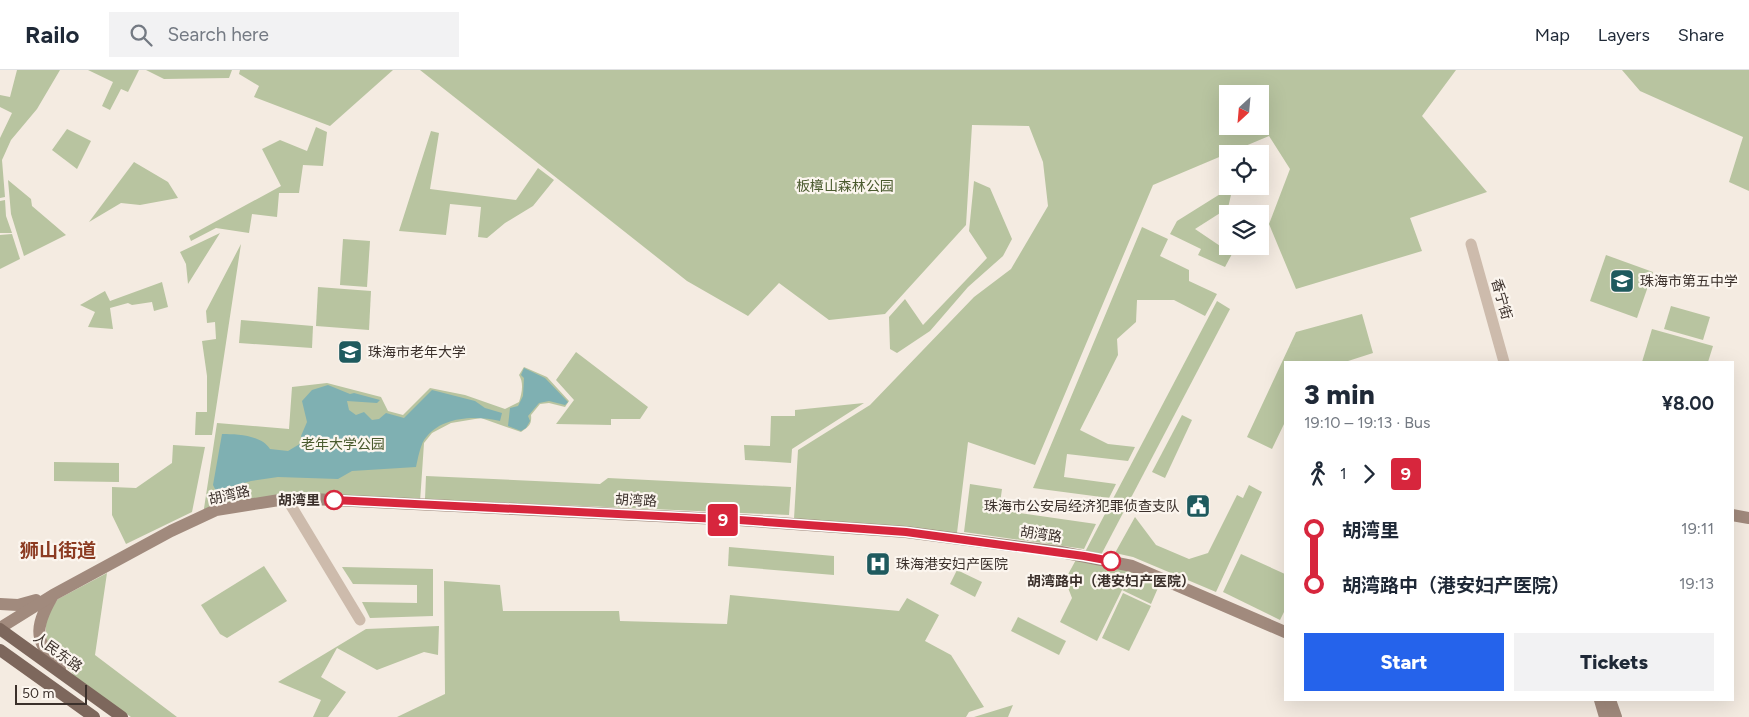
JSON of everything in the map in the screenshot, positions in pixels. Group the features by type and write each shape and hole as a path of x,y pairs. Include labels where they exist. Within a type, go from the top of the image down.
{"main road":[{"name":"人民东路","path":"0,628 122,717"},
{"path":"0,650 94,717"}],"street":[{"name":"香宁街","path":"1471,244 1504,361"},
{"name":"胡湾路","path":"0,628 53,595 171,531 216,510 287,499 768,522 906,532 1044,550 1132,566 1284,632"},
{"path":"287,499 360,620"},
{"path":"1734,515 1749,518"},
{"path":"0,604 18,605 53,595"},
{"path":"53,595 41,616 38,633 48,654 75,684"},
{"path":"1600,701 1604,717"},
{"path":"1610,701 1616,717"}],"green space":[{"path":"17,70 60,70 37,109 11,140 2,160 5,197 0,198 0,138 12,113 0,107 0,95 10,97"},
{"path":"88,70 139,70 128,92 121,89 110,110 102,106 113,82"},
{"path":"146,70 232,70 229,78 164,79"},
{"path":"240,70 393,70 330,126 254,97 259,86 239,74"},
{"name":"板樟山森林公园","path":"420,70 1456,70 1422,116 1487,192 1410,218 1422,251 1296,289 1269,224 1290,169 1269,136 1248,145 1219,145 1219,157 1153,185 1035,465 968,442 957,533 794,519 798,450 870,405 974,297 1011,269 1048,206 1043,162 1029,126 972,125 966,225 885,314 829,320 779,283 748,316 687,281"},
{"path":"1622,70 1749,70 1749,191 1729,182 1743,137 1640,91"},
{"path":"316,127 327,132 323,166 303,165 299,193 279,193 277,217 252,214 249,233 216,228 191,241 189,236 281,186 262,149 280,140 307,151"},
{"path":"67,129 91,141 77,169 52,150"},
{"path":"431,131 439,133 430,189 516,200 538,168 554,180 533,206 505,223 487,238 478,237 481,207 450,204 446,235 399,231"},
{"path":"134,162 168,182 178,198 140,205 121,203 89,222"},
{"path":"8,180 31,199 32,206 66,235 24,256 11,214"},
{"path":"974,181 990,188 1012,239 1003,256 968,287 930,331 897,353 890,349 889,317 905,299 923,325 987,258 969,231"},
{"path":"1219,195 1231,195 1229,205 1219,205 1219,214 1195,229 1219,245 1219,255 1231,255 1225,267 1198,255 1201,249 1170,234 1177,221"},
{"path":"5,200 6,216 12,233 0,233 0,201"},
{"path":"1142,227 1168,239 1160,256 1189,270 1189,281 1217,294 1205,316 1174,300 1137,300 1136,322 1117,339 1118,355 1080,430 1108,444 1135,447 1128,461 1067,454 1064,477 1116,484 1109,498 1033,488"},
{"path":"220,233 188,284 186,264 180,252"},
{"path":"12,234 20,259 0,269 0,235"},
{"path":"343,239 370,241 367,287 340,285"},
{"path":"241,244 212,435 195,435 196,412 207,412 207,376 202,341 216,339 215,322 207,323 206,311"},
{"path":"1606,255 1653,272 1637,318 1590,301"},
{"path":"162,282 168,307 154,311 152,302 132,305 128,303 110,308 113,329 88,327 95,312 80,305 105,291 110,301"},
{"path":"318,287 371,291 369,330 316,326"},
{"path":"1217,301 1230,309 1101,555 1085,552"},
{"path":"1671,306 1710,317 1703,340 1664,329"},
{"path":"1362,314 1373,353 1348,361 1284,361 1284,424 1272,449 1247,437 1296,332"},
{"path":"241,320 313,326 312,348 239,343"},
{"path":"1652,329 1713,346 1708,361 1642,361"},
{"path":"576,352 648,407 640,419 611,419 611,425 556,424 574,400 556,380"},
{"name":"老年大学公园","path":"524,367 547,377 569,401 565,407 549,403 540,404 531,415 529,425 521,432 481,418 451,423 432,433 424,443 420,502 292,497 203,515 217,423 289,429 292,387 327,383 381,397 388,411 403,415 430,388 465,395 505,409 519,402 522,381 519,375"},
{"path":"864,403 792,449 791,463 745,460 744,445 770,446 771,416 795,416 795,410"},
{"path":"1182,415 1192,420 1165,478 1152,472"},
{"path":"173,445 205,447 192,512 126,544 112,515 112,487 136,488 172,463"},
{"path":"54,462 119,463 119,482 54,481"},
{"path":"426,476 600,484 608,478 791,487 789,515 425,499"},
{"path":"970,484 1002,489 999,510 1096,524 1084,549 964,532"},
{"path":"1249,485 1262,492 1216,592 1133,557 1115,553 1135,517 1156,545 1189,559 1208,553 1237,495 1243,498"},
{"path":"729,547 834,556 834,575 728,566"},
{"path":"1241,554 1284,574 1284,612 1280,620 1223,592"},
{"path":"1078,556 1161,581 1151,604 1122,590 1097,641 1060,622 1072,598 1065,580"},
{"path":"264,566 287,601 227,638 220,634 201,605"},
{"path":"342,567 433,569 433,616 370,618 362,602 417,603 417,585 353,584"},
{"path":"957,570 982,582 975,597 950,584"},
{"path":"107,573 95,655 177,717 131,717 79,681 47,644 45,617 58,599"},
{"path":"444,581 500,585 503,611 619,611 620,621 727,624 730,595 899,611 907,598 939,615 925,641 951,655 984,707 969,712 966,717 397,717 445,694"},
{"path":"1123,593 1151,606 1129,651 1102,638"},
{"path":"1018,617 1066,641 1059,655 1011,631"},
{"path":"439,626 438,655 424,652 377,670 337,648 321,677 346,692 328,717 313,717 321,700 278,682 366,629"},
{"path":"1013,705 1008,717 974,717"}],"water":[{"path":"524,368 545,378 568,402 565,405 549,401 539,403 528,416 530,421 526,428 521,431 508,426 510,408 518,406 523,396 524,378 521,375"},
{"path":"328,385 350,394 354,393 380,400 377,403 347,401 349,410 356,415 364,412 372,420 379,419 386,413 404,418 432,390 475,401 485,408 502,413 500,421 469,418 459,419 439,426 424,440 416,467 352,471 338,479 278,477 251,481 216,491 213,485 222,434 248,436 261,441 270,449 288,451 303,442 301,436 307,422 302,401 312,390"}],"bus line":[{"name":"9","path":"334,500 739,520 906,532 1111,561"}],"place":[{"name":"珠海市第五中学","path":"1622,281"},
{"name":"珠海市老年大学","path":"350,352"},
{"name":"胡湾里","path":"334,500"},
{"name":"珠海市公安局经济犯罪侦查支队","path":"1198,506"},
{"name":"胡湾路中（港安妇产医院）","path":"1111,561"},
{"name":"珠海港安妇产医院","path":"878,564"}],"district":[{"name":"狮山街道","path":"58,550"}]}
